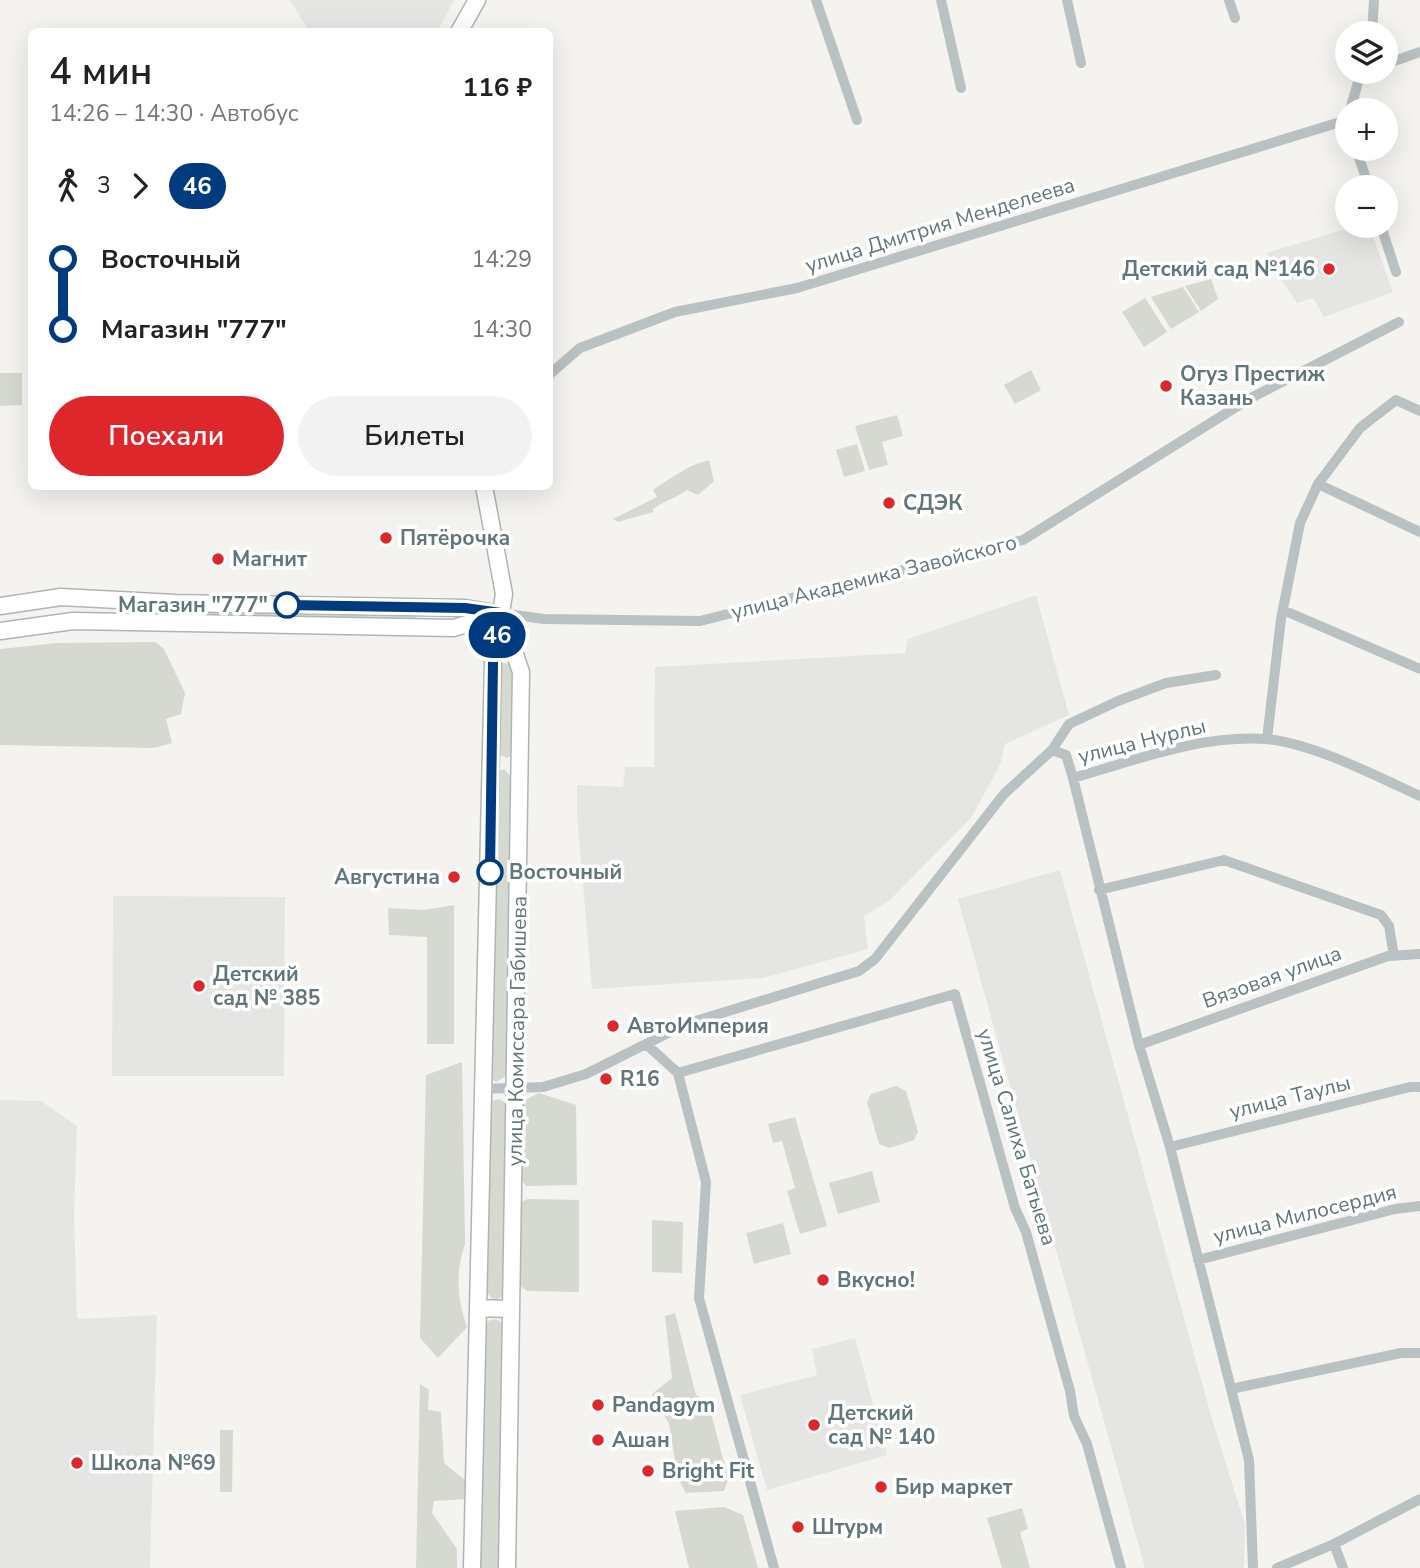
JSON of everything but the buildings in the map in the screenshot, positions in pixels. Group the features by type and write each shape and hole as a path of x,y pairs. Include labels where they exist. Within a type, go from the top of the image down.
{"street":[{"path":"816,0 857,120"},
{"path":"941,0 961,88"},
{"path":"1067,0 1081,63"},
{"path":"1229,0 1235,18"},
{"path":"1373,21 1374,0"},
{"path":"461,28 475,1"},
{"path":"1398,60 1420,52"},
{"name":"улица Дмитрия Менделеева","path":"553,371 580,348 675,312 797,288 1335,124"},
{"path":"1385,238 1396,272"},
{"name":"улица Академика Завойского","path":"0,606 61,597 197,604 465,608 544,619 700,621 1023,540 1238,405 1399,322"},
{"path":"1267,739 1283,610 1300,523 1318,484 1360,428 1396,400 1420,411"},
{"path":"1318,484 1420,531"},
{"path":"485,490 504,594 501,613"},
{"path":"197,604 197,622"},
{"path":"1283,610 1420,669"},
{"name":"улица Академика Завойского","path":"0,631 73,621 454,628 501,613"},
{"name":"улица Комиссара Габишева","path":"472,1568 493,662 501,613"},
{"name":"улица Комиссара Габишева","path":"501,613 522,672 507,1568"},
{"path":"483,1089 543,1087 586,1074 686,1024 868,966 1004,794 1052,750 1069,724 1118,701 1166,683 1216,674"},
{"name":"улица Нурлы","path":"1073,778 1198,742 1267,739 1331,756 1420,796"},
{"path":"1052,750 1066,755 1073,778 1139,1045 1170,1147 1250,1460 1253,1568"},
{"path":"491,760 521,761"},
{"path":"1099,890 1224,860 1381,915 1389,926 1394,956"},
{"name":"Вязовая улица","path":"1139,1045 1394,956 1420,954"},
{"name":"улица Салиха Батыева","path":"678,1073 955,994 1015,1208 1026,1232 1070,1391 1074,1416 1086,1441 1121,1568"},
{"path":"646,1044 678,1073 706,1182 699,1298 774,1568"},
{"name":"улица Таулы","path":"1170,1147 1410,1087 1420,1087"},
{"name":"улица Милосердия","path":"1199,1259 1395,1209 1420,1206"},
{"path":"478,1308 512,1309"},
{"path":"1231,1389 1401,1353 1420,1353"},
{"path":"1277,1568 1334,1544 1420,1499"},
{"path":"1334,1544 1343,1568"}],"shaded area":[{"path":"290,0 454,0 439,28 307,28"},
{"name":"Детский сад №146","path":"1335,232 1335,238 1373,238 1393,292 1324,317 1313,298 1297,303 1270,263 1267,253"},
{"path":"1211,279 1218,299 1201,311 1185,286"},
{"path":"1183,287 1199,312 1171,329 1151,297"},
{"path":"1145,298 1167,332 1144,347 1122,312"},
{"path":"1031,370 1041,390 1015,404 1004,385"},
{"path":"0,373 22,373 22,405 0,406"},
{"path":"897,415 903,436 882,442 888,465 869,470 855,426"},
{"path":"857,444 865,471 844,477 836,450"},
{"path":"709,460 714,481 698,495 687,490 657,506 653,512 618,522 613,519 657,497 653,490 680,472"},
{"path":"1036,595 1069,715 1005,744 1000,765 971,818 890,900 864,916 868,949 763,978 592,989 577,815 577,785 623,787 625,767 654,767 655,667 905,653 908,639"},
{"path":"205,610 416,614 415,624 205,620"},
{"path":"155,642 164,649 185,693 181,714 166,719 172,743 154,748 0,745 0,649 57,643"},
{"path":"499,663 516,664 513,754 507,758 498,754"},
{"path":"504,769 512,778 506,1076 496,1082 490,1077 498,772"},
{"path":"1060,870 1212,1419 1245,1525 1244,1568 1145,1568 958,899"},
{"name":"Детский сад № 385","path":"113,896 285,897 284,1076 112,1076"},
{"path":"454,905 454,1044 427,1044 427,937 389,935 388,908 424,910"},
{"path":"462,1062 465,1244 458,1286 467,1327 438,1358 420,1338 426,1075"},
{"path":"896,1086 906,1091 918,1132 914,1140 889,1148 879,1144 867,1102 871,1094"},
{"path":"539,1093 576,1105 577,1185 526,1186 519,1177 521,1102"},
{"path":"499,1099 507,1104 504,1295 495,1301 487,1293 490,1107 492,1101"},
{"name":"Школа №69","path":"0,1100 41,1101 77,1126 74,1215 77,1319 157,1315 150,1568 0,1568"},
{"path":"795,1117 827,1226 800,1234 787,1191 795,1188 782,1141 773,1143 768,1124"},
{"path":"872,1171 880,1202 838,1214 829,1183"},
{"path":"528,1199 579,1200 579,1292 527,1291 519,1285 521,1202"},
{"path":"652,1220 683,1222 682,1273 652,1272"},
{"path":"783,1223 791,1254 754,1264 746,1233"},
{"path":"675,1313 696,1395 708,1401 724,1463 731,1471 724,1491 686,1493 678,1478 669,1424 652,1394 672,1378 665,1316"},
{"path":"488,1321 500,1321 503,1328 498,1568 480,1568 486,1327"},
{"name":"Детский сад № 140","path":"855,1338 887,1455 767,1490 740,1395 817,1375 812,1349"},
{"path":"420,1384 429,1390 428,1410 441,1412 444,1463 467,1482 466,1499 434,1501 432,1513 457,1549 457,1568 416,1568"},
{"path":"220,1430 233,1430 232,1492 220,1492"},
{"path":"724,1507 743,1515 758,1568 689,1568 675,1511"},
{"path":"1022,1508 1028,1529 1020,1532 1030,1568 1002,1568 987,1518"}],"bus line":[{"name":"46","path":"287,605 465,608 501,613 493,662 490,872"}],"place":[{"name":"Детский сад №146","path":"1329,269"},
{"name":"Огуз Престиж Казань","path":"1166,386"},
{"name":"СДЭК","path":"889,503"},
{"name":"Пятёрочка","path":"386,538"},
{"name":"Магнит","path":"218,559"},
{"name":"Магазин \"777\"","path":"287,605"},
{"name":"Восточный","path":"490,872"},
{"name":"Августина","path":"454,877"},
{"name":"Детский сад № 385","path":"199,986"},
{"name":"АвтоИмперия","path":"613,1026"},
{"name":"R16","path":"606,1079"},
{"name":"Вкусно!","path":"823,1280"},
{"name":"Pandagym","path":"598,1405"},
{"name":"Детский сад № 140","path":"814,1425"},
{"name":"Ашан","path":"598,1440"},
{"name":"Школа №69","path":"77,1463"},
{"name":"Bright Fit","path":"648,1471"},
{"name":"Бир маркет","path":"881,1487"},
{"name":"Штурм","path":"798,1527"}]}
